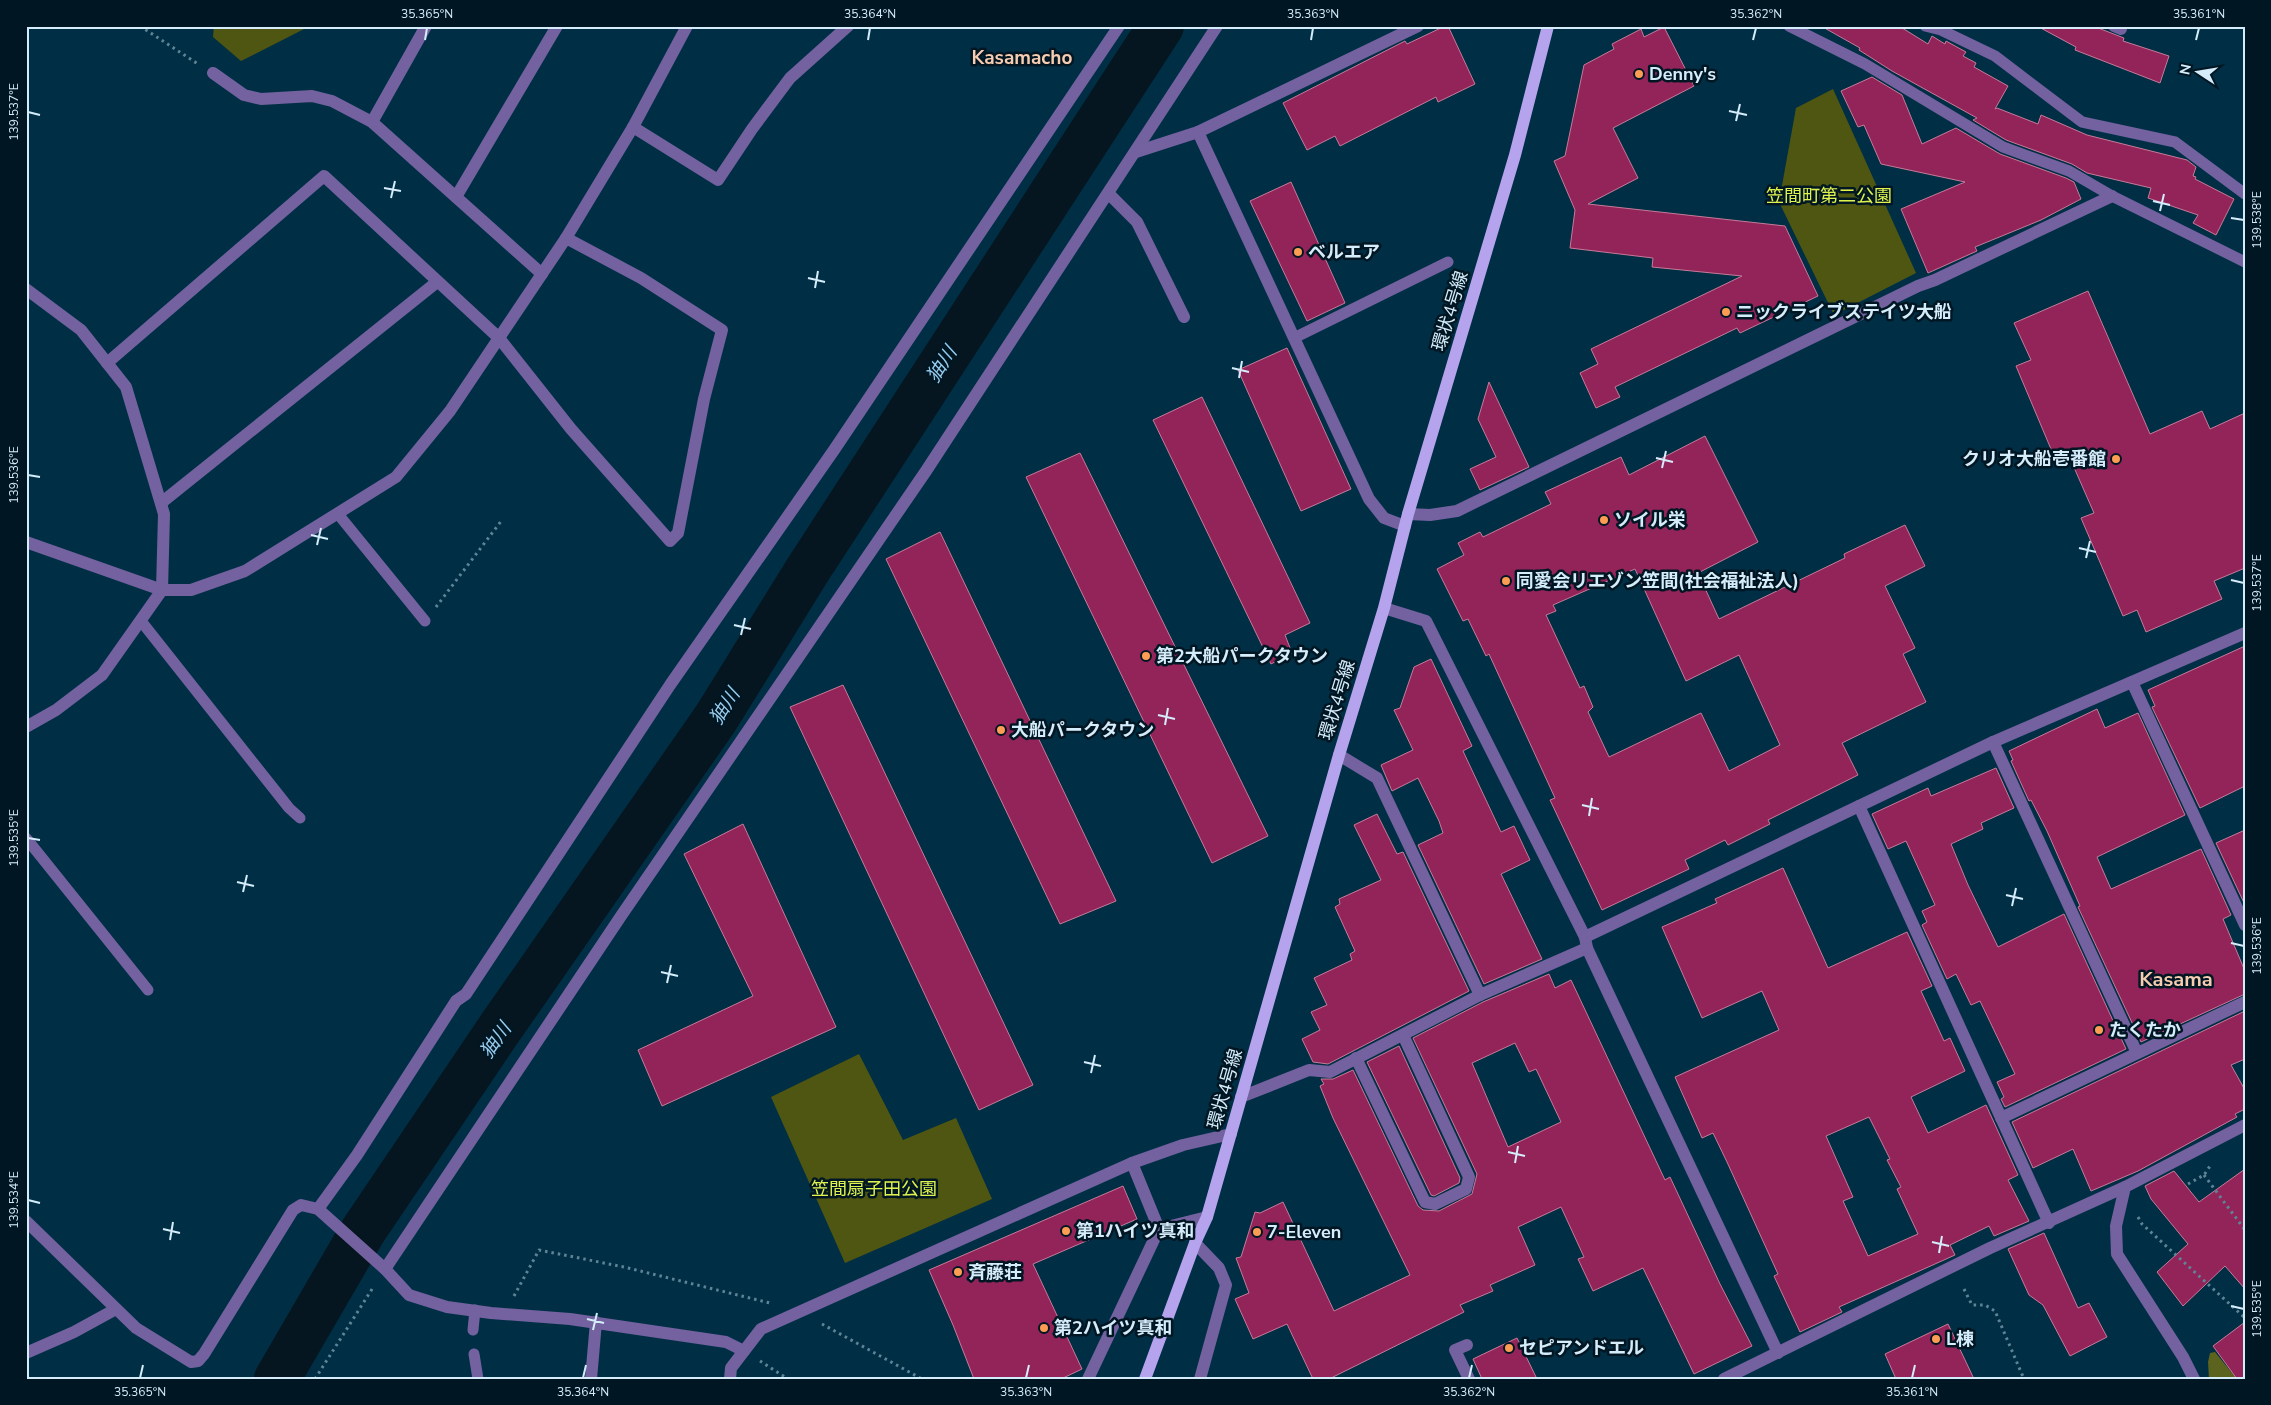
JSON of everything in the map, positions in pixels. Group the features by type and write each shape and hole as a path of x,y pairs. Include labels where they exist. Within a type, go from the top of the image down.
{"main road":[{"name":"環状4号線","path":"1144,1379 1195,1242 1207,1217 1339,755 1384,608 1406,520 1515,155 1548,26"}],"street":[{"path":"372,122 426,26"},
{"path":"456,197 557,26"},
{"path":"26,542 162,590 191,590 245,571 396,477 450,411 566,238 633,127 687,26"},
{"path":"633,127 718,180 752,129 790,78 848,26"},
{"path":"319,1207 357,1156 456,1001 466,994 670,685 834,450 1119,26"},
{"path":"385,1269 621,916 926,471 1218,26"},
{"path":"1136,152 1198,132 1418,26"},
{"path":"213,73 244,94 261,99 312,96 332,101 372,122 542,274"},
{"path":"1198,132 1369,499 1384,518 1406,520 1456,512 1918,286 1935,280 2112,196"},
{"path":"107,363 324,176 498,338 571,429 670,541 678,533 704,399 722,330 641,278 566,238"},
{"path":"1108,194 1137,222 1184,316"},
{"path":"161,503 437,282"},
{"path":"26,289 81,330 126,386 164,514 162,590 102,675 56,710 26,727"},
{"path":"1384,608 1426,621 1586,943 1778,1353"},
{"path":"1241,1097 1309,1070 1330,1072 1859,806 1993,742 2245,633"},
{"path":"2132,682 2245,925"},
{"path":"1993,742 2137,1053"},
{"path":"1339,755 1377,778 1480,995"},
{"path":"1859,806 2050,1223"},
{"path":"2001,1118 2245,1002"},
{"path":"1356,1058 1425,1202 1435,1204 1466,1189 1469,1177 1403,1034"},
{"path":"1724,1379 1990,1248 2050,1223 2125,1187 2245,1125"},
{"path":"730,1379 731,1368 761,1330 1132,1163 1183,1145 1231,1134"},
{"path":"1088,1379 1159,1229 1132,1163"},
{"path":"2125,1187 2116,1226 2117,1254 2183,1357 2194,1379"},
{"path":"26,1221 136,1328 192,1362 198,1361 293,1210 301,1205 319,1207 385,1269 409,1295 447,1307 596,1322 726,1342 744,1351"},
{"path":"1159,1229 1207,1217"},
{"path":"1195,1242 1219,1268 1226,1286 1200,1379"},
{"path":"26,1353 74,1332 116,1309"},
{"path":"591,1379 596,1322"},
{"path":"1467,1344 1455,1350 1469,1379"}],"lane":[{"path":"1790,26 1865,64 2003,147 2069,171 2112,196 2245,262"},
{"path":"1925,26 1941,30 1995,56 2082,122 2174,142 2245,194"},
{"path":"1294,338 1448,262"},
{"path":"338,514 425,621"},
{"path":"141,622 289,808 300,818"},
{"path":"26,838 148,990"},
{"path":"473,1330 475,1310"},
{"path":"474,1354 478,1379"}],"path":[{"path":"140,26 213,73"},
{"path":"425,621 502,520"},
{"path":"2188,1184 2204,1175 2245,1230"},
{"path":"2125,1187 2132,1209 2142,1224 2245,1318"},
{"path":"505,1314 539,1250 624,1267 770,1303"},
{"path":"315,1379 385,1269"},
{"path":"1964,1289 1972,1305 1985,1305 1995,1311 2024,1379"},
{"path":"799,1312 922,1379"},
{"path":"744,1351 788,1379"}],"green space":[{"path":"214,26 310,26 241,61 213,37"},
{"name":"笠間町第二公園","path":"1833,89 1916,273 1834,315 1779,202 1796,108"},
{"name":"笠間扇子田公園","path":"859,1054 903,1140 956,1118 992,1199 845,1263 771,1097"},
{"path":"2215,1352 2237,1379 2209,1379 2208,1362 2210,1353"}],"building":[{"path":"1448,26 1475,84 1438,102 1436,97 1340,146 1335,136 1307,150 1283,103 1405,41 1407,44"},
{"path":"1821,26 1899,26 1928,44 1932,36 1945,44 1946,41 1966,52 1963,56 1976,63 1974,67 2008,86 1995,109 1997,108 2038,124 2041,115 2087,135 2187,160 2196,167 2193,176 2196,177 2195,179 2234,199 2216,235 2193,223 2198,215 2148,198 2151,188 2087,173 2072,164 2006,140 1973,120 1977,118 1892,71 1859,50 1860,48"},
{"path":"2037,26 2093,26 2124,38 2123,41 2169,56 2160,83 2075,50 2076,47"},
{"name":"ニックライブステイツ大船","path":"1664,27 1694,86 1613,128 1638,178 1588,204 1785,226 1818,296 1740,333 1737,328 1615,387 1620,397 1596,408 1580,373 1598,364 1591,349 1742,276 1652,267 1653,258 1570,248 1575,210 1554,161 1565,156 1584,65 1614,49 1612,44 1641,29 1644,37"},
{"path":"1872,77 1902,95 1922,144 1956,128 2000,154 2074,182 2081,199 2041,220 1975,247 1977,251 1928,273 1901,209 1965,182 1881,164 1864,125 1858,127 1841,91"},
{"name":"ベルエア","path":"1291,182 1345,303 1307,321 1250,201"},
{"name":"クリオ大船壱番館","path":"2088,291 2150,434 2202,411 2210,429 2245,413 2245,568 2214,581 2222,599 2146,632 2137,610 2123,616 2081,518 2094,513 2069,456 2056,461 2016,366 2031,360 2014,323"},
{"path":"1287,348 1351,489 1301,511 1238,370"},
{"path":"1489,382 1529,467 1480,490 1470,469 1496,457 1478,419"},
{"path":"1202,397 1310,623 1285,635 1292,653 1271,664 1153,420"},
{"path":"1705,436 1758,542 1698,573 1719,619 1845,558 1844,554 1905,525 1925,566 1885,586 1915,648 1903,654 1926,702 1842,743 1858,775 1768,820 1770,824 1728,845 1725,840 1685,860 1689,869 1602,910 1550,800 1555,798 1489,654 1486,656 1468,619 1463,621 1437,569 1464,555 1458,543 1480,532 1483,537 1551,504 1545,492 1621,457 1629,475","holes":["1635,569 1686,681 1739,655 1780,745 1729,771 1701,713 1609,757 1588,712 1593,707 1584,686 1580,688 1546,615 1556,611 1553,605"]},
{"name":"第2大船パークタウン","path":"1080,453 1268,836 1212,863 1026,477"},
{"name":"大船パークタウン","path":"940,532 1116,901 1060,924 886,559"},
{"path":"2245,646 2245,786 2200,808 2152,707 2155,706 2148,690"},
{"path":"1431,659 1472,746 1463,751 1501,832 1514,826 1530,860 1501,874 1542,959 1484,984 1418,845 1443,833 1439,821 1418,778 1392,791 1381,765 1413,750 1394,710 1400,708 1414,667"},
{"path":"843,685 1033,1085 979,1110 790,707"},
{"path":"2097,709 2105,728 2138,713 2185,815 2097,857 2111,889 2201,849 2231,915 2223,919 2245,971 2245,994 2141,1042 2078,907 2080,906 2047,831 2031,800 2029,801 2011,761 2013,760 2009,751"},
{"path":"1996,768 2014,808 1981,823 1983,829 1951,844 1968,885 1998,947 2064,914 2126,1049 2005,1107 2001,1099 2004,1097 1997,1082 2015,1074 1980,1001 1971,1005 1956,974 1947,979 1922,925 1927,922 1922,911 1935,905 1906,841 1888,849 1872,814 1928,788 1931,796"},
{"path":"1377,814 1397,854 1403,852 1469,991 1328,1064 1313,1062 1302,1039 1320,1030 1311,1012 1327,1005 1314,978 1352,960 1350,954 1355,951 1335,907 1340,904 1339,899 1381,880 1354,825"},
{"path":"743,824 836,1027 662,1106 638,1050 753,996 684,854"},
{"path":"2245,830 2245,905 2216,843"},
{"path":"1783,868 1828,968 1907,932 1932,986 1921,991 1944,1041 1950,1038 1965,1071 1911,1097 1928,1133 1986,1105 2018,1175 2008,1180 2029,1221 1994,1236 1989,1226 1950,1245 1955,1255 1839,1307 1842,1312 1800,1332 1774,1276 1778,1274 1713,1133 1702,1138 1675,1077 1779,1030 1762,991 1702,1018 1662,927 1717,903 1715,899","holes":["1869,1117 1890,1159 1887,1160 1901,1187 1897,1189 1918,1234 1868,1256 1843,1201 1853,1197 1826,1136"]},
{"path":"1549,974 1555,988 1571,980 1665,1180 1670,1177 1720,1284 1752,1346 1694,1374 1643,1268 1593,1291 1578,1259 1584,1257 1561,1207 1518,1227 1535,1265 1490,1285 1493,1291 1460,1305 1464,1312 1329,1379 1313,1379 1287,1324 1253,1339 1235,1299 1249,1293 1236,1258 1241,1257 1255,1212 1260,1213 1283,1202 1334,1311 1410,1275 1333,1118 1320,1086 1324,1084 1321,1079 1333,1079 1353,1070 1418,1206 1423,1210 1439,1211 1472,1194 1477,1174 1413,1038 1483,1002","holes":["1515,1043 1529,1072 1536,1069 1561,1122 1508,1147 1472,1063"]},
{"path":"2245,1011 2245,1059 2231,1065 2245,1090 2245,1109 2235,1114 2237,1117 2138,1171 2091,1191 2073,1149 2033,1168 2012,1122"},
{"path":"1399,1046 1460,1178 1459,1183 1434,1196 1431,1195 1367,1062"},
{"path":"2245,1169 2245,1289 2225,1266 2183,1306 2157,1272 2188,1244 2151,1199 2145,1186 2174,1171 2199,1202"},
{"path":"1123,1186 1137,1219 1033,1264 1082,1369 1061,1379 974,1379 929,1270"},
{"path":"2044,1233 2078,1308 2089,1303 2107,1337 2070,1356 2043,1305 2029,1295 2008,1249"},
{"path":"2245,1322 2245,1379 2237,1379 2213,1346"},
{"name":"L棟","path":"1948,1324 1974,1379 1896,1379 1885,1354"},
{"name":"セピアンドエル","path":"1517,1338 1537,1379 1482,1379 1473,1359"}],"waterway":[{"name":"㹨川","path":"277,1379 363,1231 498,1031 716,718 807,571 1161,26"}],"place":[{"name":"Denny's","path":"1639,74"},
{"name":"ベルエア","path":"1298,252"},
{"name":"ニックライブステイツ大船","path":"1726,312"},
{"name":"クリオ大船壱番館","path":"2116,459"},
{"name":"ソイル栄","path":"1604,520"},
{"name":"同愛会リエゾン笠間(社会福祉法人)","path":"1506,581"},
{"name":"第2大船パークタウン","path":"1146,656"},
{"name":"大船パークタウン","path":"1001,730"},
{"name":"たくたか","path":"2099,1030"},
{"name":"第1ハイツ真和","path":"1066,1231"},
{"name":"7-Eleven","path":"1257,1232"},
{"name":"斉藤荘","path":"958,1272"},
{"name":"第2ハイツ真和","path":"1044,1328"},
{"name":"L棟","path":"1936,1339"},
{"name":"セピアンドエル","path":"1509,1348"}],"district":[{"name":"Kasamacho","path":"1022,57"},
{"name":"Kasama","path":"2176,979"}]}
